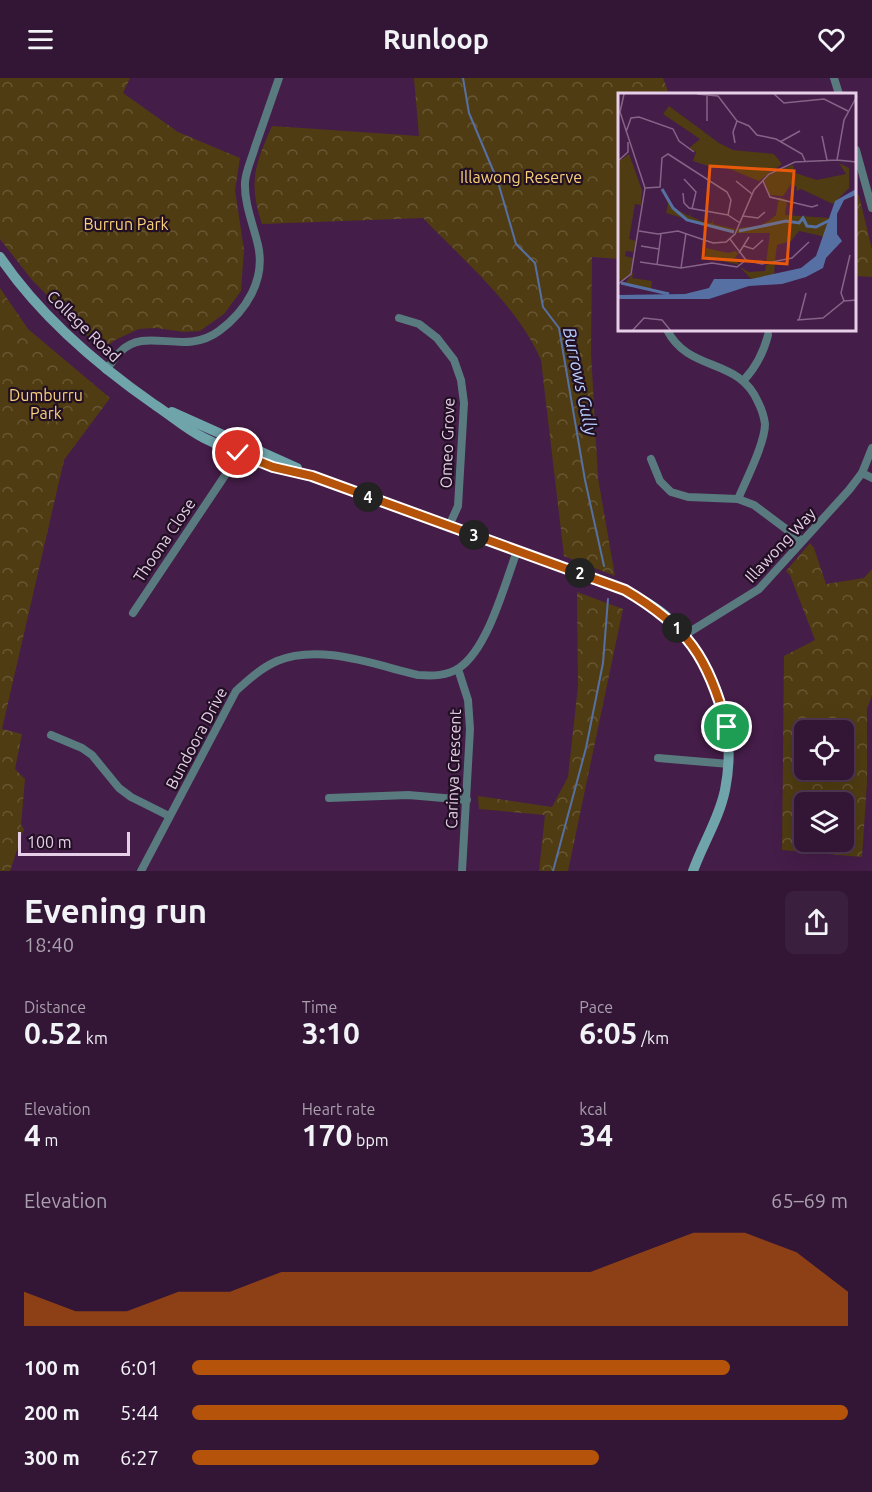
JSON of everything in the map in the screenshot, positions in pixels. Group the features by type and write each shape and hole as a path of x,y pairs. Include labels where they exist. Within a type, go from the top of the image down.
{"main road":[{"name":"College Road","path":"0,257 39,306 106,370 182,426 240,449 273,467 312,476 625,590 670,620 695,648 707,668 718,694 727,727 729,764 725,791 715,823 693,871"}],"street":[{"path":"106,370 120,352 133,343 146,339 181,343 195,342 211,336 243,309 258,276 260,257 246,196 246,175 279,78"},
{"path":"834,78 839,93"},
{"path":"857,157 872,208"},
{"name":"Omeo Grove","path":"399,318 419,324 437,338 454,360 461,380 464,403 458,506 449,526"},
{"path":"668,332 678,348 744,380 755,393 762,409 765,425 760,444 738,499"},
{"path":"744,380 752,372 765,347 768,335"},
{"name":"Illawong Way","path":"683,636 759,589 849,490 862,473 872,448"},
{"name":"Thoona Close","path":"133,613 230,468 240,449"},
{"path":"651,459 660,481 671,492 688,497 738,499 754,505 802,541"},
{"path":"862,473 872,478"},
{"path":"458,669 476,651 486,633 517,551"},
{"name":"Bundoora Drive","path":"141,871 236,691 258,672 295,655 309,654 335,655 418,675 432,676 458,669"},
{"name":"Carinya Crescent","path":"458,669 469,709 467,800 462,871"},
{"path":"51,735 82,748 92,755 119,788 131,797 169,816"},
{"path":"658,758 729,764"},
{"path":"329,798 408,795 467,800"}],"green space":[{"name":"Burrun Park","path":"0,78 130,78 123,93 178,132 240,158 235,190 244,250 241,291 224,314 200,331 139,329 115,340 102,350 32,280 0,239"},
{"name":"Illawong Reserve","path":"414,78 663,78 669,93 618,93 618,259 592,257 591,352 598,478 615,576 564,556 541,360 531,340 504,302 423,218 262,224 255,196 255,174 272,126 419,136"},
{"path":"857,194 872,250 872,277 857,276"},
{"name":"Dumburru Park","path":"0,288 28,329 110,398 64,460 2,729 22,734 15,769 25,779 21,825 24,829 10,871 0,871"},
{"path":"810,543 814,548 826,584 864,578 872,569 872,695 867,709 867,783 862,857 805,852 854,852 854,792 794,792 794,851 782,850 784,656 815,640 790,575 786,571"},
{"path":"577,592 623,609 568,871 539,871 545,815 479,809 478,796 552,807 568,777 578,686"}],"waterway":[{"name":"Burrows Gully","path":"463,78 469,113 498,182 516,244 535,263 543,307 559,328 585,480 604,566"},
{"name":"Burrows Gully","path":"553,871 586,748 603,663 608,599"}],"route":[{"path":"238,453 273,467 312,476 625,590 670,620 695,648 718,694 727,727"}]}
